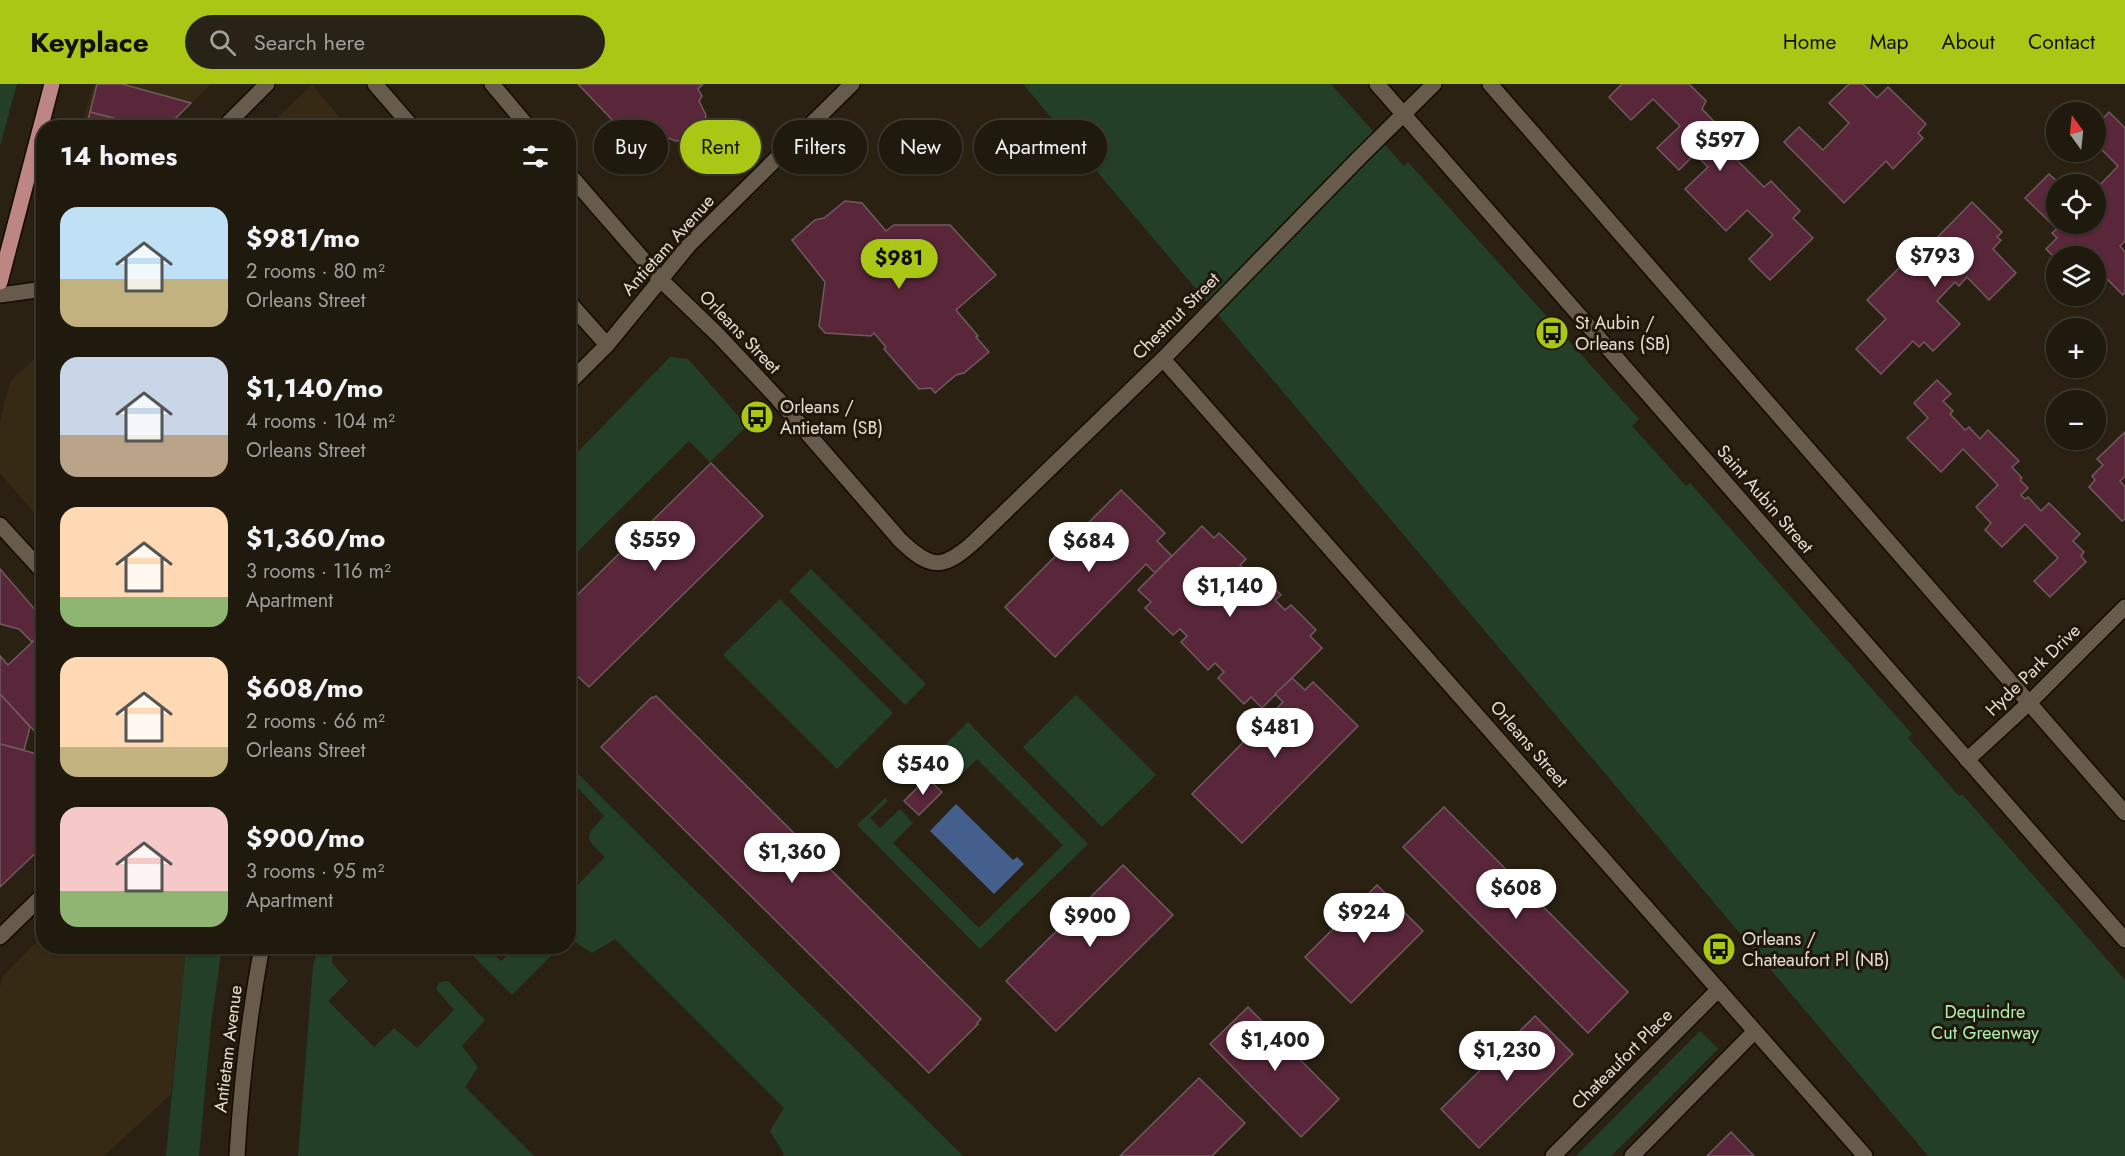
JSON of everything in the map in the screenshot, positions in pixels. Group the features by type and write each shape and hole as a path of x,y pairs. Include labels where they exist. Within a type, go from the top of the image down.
{"main road":[{"path":"43,120 52,84"},
{"path":"0,282 36,145"}],"street":[{"path":"231,120 267,84"},
{"path":"375,84 406,120"},
{"path":"492,84 522,120"},
{"name":"Antietam Avenue","path":"576,376 607,345 688,245 852,84"},
{"name":"Saint Aubin Street","path":"1377,84 2125,940"},
{"name":"Chestnut Street","path":"937,564 957,557 975,541 1163,359 1434,84"},
{"path":"1490,84 2125,813"},
{"name":"Orleans Street","path":"576,182 661,280 719,336 777,398 900,540 917,557 937,564"},
{"path":"0,295 36,290"},
{"path":"576,310 607,345"},
{"name":"Orleans Street","path":"1163,359 1865,1156"},
{"path":"0,525 36,564"},
{"name":"Hyde Park Drive","path":"1967,760 2029,703 2125,607"},
{"path":"0,937 36,902"},
{"name":"Antietam Avenue","path":"237,1156 240,1098 260,954"},
{"name":"Chateaufort Place","path":"1553,1156 1718,990"},
{"path":"1632,1156 1754,1032"}],"shaded area":[{"path":"93,84 211,84 175,120 83,120"},
{"path":"312,85 342,120 274,120"},
{"path":"36,357 36,515 0,473 0,421 10,382"},
{"path":"36,942 36,954 185,954 171,1094 104,1156 0,1156 0,987 3,976"}],"green space":[{"path":"0,84 17,84 0,146"},
{"name":"Dequindre Cut Greenway","path":"1023,84 1331,84 1404,166 1408,162 1639,419 1632,426 1686,486 1690,483 1912,734 1908,738 1959,796 1962,794 2125,980 2125,1156 1928,1156 1099,174 1107,174 1107,120 1053,120"},
{"path":"670,357 688,359 747,426 710,462 689,441 576,553 576,454"},
{"path":"811,569 926,684 905,705 789,591"},
{"path":"780,599 893,713 837,769 723,655"},
{"path":"1076,695 1156,775 1102,827 1023,747"},
{"path":"968,722 1088,844 980,949 857,825 885,798 888,801 870,818 880,828 900,809 913,823 893,843 979,928 1063,845 977,759 954,782 931,759"},
{"path":"576,772 962,1156 783,1156 784,1154 770,1131 784,1108 615,939 592,953 576,943 576,887 605,857 593,845 589,837 604,816 576,786"},
{"path":"185,954 221,954 211,1024 199,1156 166,1156"},
{"path":"316,954 333,954 332,963 348,981 328,1001 374,1047 394,1028 417,1048 454,1010 436,989 439,983 449,982 485,1020 462,1046 478,1067 465,1087 534,1156 298,1156 313,966"},
{"path":"473,954 494,954 501,961 508,954 553,954 512,995"},
{"path":"1700,1031 1718,1049 1611,1156 1576,1156"}],"water":[{"path":"956,804 1013,860 1017,857 1024,864 994,894 930,831"}],"building":[{"path":"97,84 122,84 191,103 174,120 120,120 90,112"},
{"path":"578,84 703,84 698,89 702,96 699,101 706,115 705,120 680,120 680,140 668,138 668,120 612,120"},
{"path":"1622,84 1689,84 1706,101 1702,109 1736,144 1728,151 1764,187 1771,181 1800,211 1793,218 1813,238 1770,280 1749,259 1773,235 1747,210 1726,231 1685,189 1708,167 1695,154 1679,170 1657,148 1680,126 1653,99 1631,120 1609,97"},
{"path":"1849,84 1863,84 1877,98 1888,87 1926,124 1918,133 1923,138 1893,169 1886,161 1844,203 1784,142 1799,127 1823,150 1849,123 1829,103"},
{"path":"90,112 120,120 88,120"},
{"path":"2109,112 2125,128 2125,241 2120,246 2125,252 2125,292 2123,295 2106,278 2106,246 2049,246 2057,238 2053,234 2106,234 2106,179 2118,166 2106,154 2106,115"},
{"path":"2046,177 2046,218 2025,198"},
{"path":"845,201 862,203 886,231 894,225 950,225 996,275 956,310 989,352 935,393 931,388 919,389 884,349 886,347 874,333 871,336 825,333 819,326 825,282 792,240 815,220 824,218"},
{"path":"1972,202 2002,232 1997,237 2001,240 1993,249 2016,273 1989,300 1967,277 1959,286 1955,282 1937,301 1960,324 1933,351 1924,342 1919,347 1913,341 1881,374 1856,349 1886,319 1867,300 1915,252 1919,256"},
{"path":"1937,380 1951,394 1943,401 1953,411 1950,414 1965,430 1969,427 1980,439 1988,430 2019,461 2012,467 2028,488 2021,495 2025,499 2028,497 2041,511 2049,503 2080,534 2073,541 2084,552 2081,556 2086,562 2050,597 2034,581 2058,558 2025,524 2002,547 1985,530 1991,523 1976,507 1998,485 1963,449 1941,472 1907,438 1928,418 1914,403"},
{"path":"2125,432 2125,476 2120,481 2125,487 2125,519 2122,521 2089,487 2095,480 2092,476 2103,465 2097,459"},
{"path":"711,463 763,516 589,687 576,675 576,596"},
{"path":"1121,490 1165,533 1157,541 1172,556 1155,573 1146,564 1055,657 1005,607"},
{"path":"1202,526 1214,538 1219,533 1246,559 1240,565 1249,575 1255,569 1281,595 1275,600 1285,610 1291,605 1316,630 1310,636 1322,648 1262,708 1251,697 1244,704 1218,678 1224,672 1215,663 1208,670 1181,642 1187,636 1180,629 1173,635 1145,608 1151,602 1138,590"},
{"path":"0,569 36,611 36,638 32,642 19,629 0,624"},
{"path":"36,639 36,733 0,694 0,656 8,665"},
{"path":"1292,678 1305,690 1313,682 1358,726 1242,843 1192,794 1283,702 1275,694"},
{"path":"0,694 30,727 24,750 0,744"},
{"path":"656,696 981,1019 929,1073 601,747 652,697"},
{"path":"0,744 36,754 36,853 0,887"},
{"path":"927,778 942,792 919,815 904,801"},
{"path":"1444,807 1628,992 1588,1033 1403,847"},
{"path":"1123,865 1173,915 1056,1031 1006,981"},
{"path":"1377,885 1423,931 1351,1003 1305,957"},
{"path":"1248,1007 1339,1099 1301,1137 1210,1044"},
{"path":"1535,1016 1573,1054 1479,1148 1441,1109"},
{"path":"1199,1078 1245,1123 1212,1156 1120,1156"},
{"path":"1731,1132 1754,1156 1707,1156"}],"place":[{"name":"St Aubin / Orleans (SB)","path":"1552,333"},
{"name":"Orleans / Antietam (SB)","path":"757,417"},
{"name":"Orleans / Chateaufort Pl (NB)","path":"1719,949"}]}
